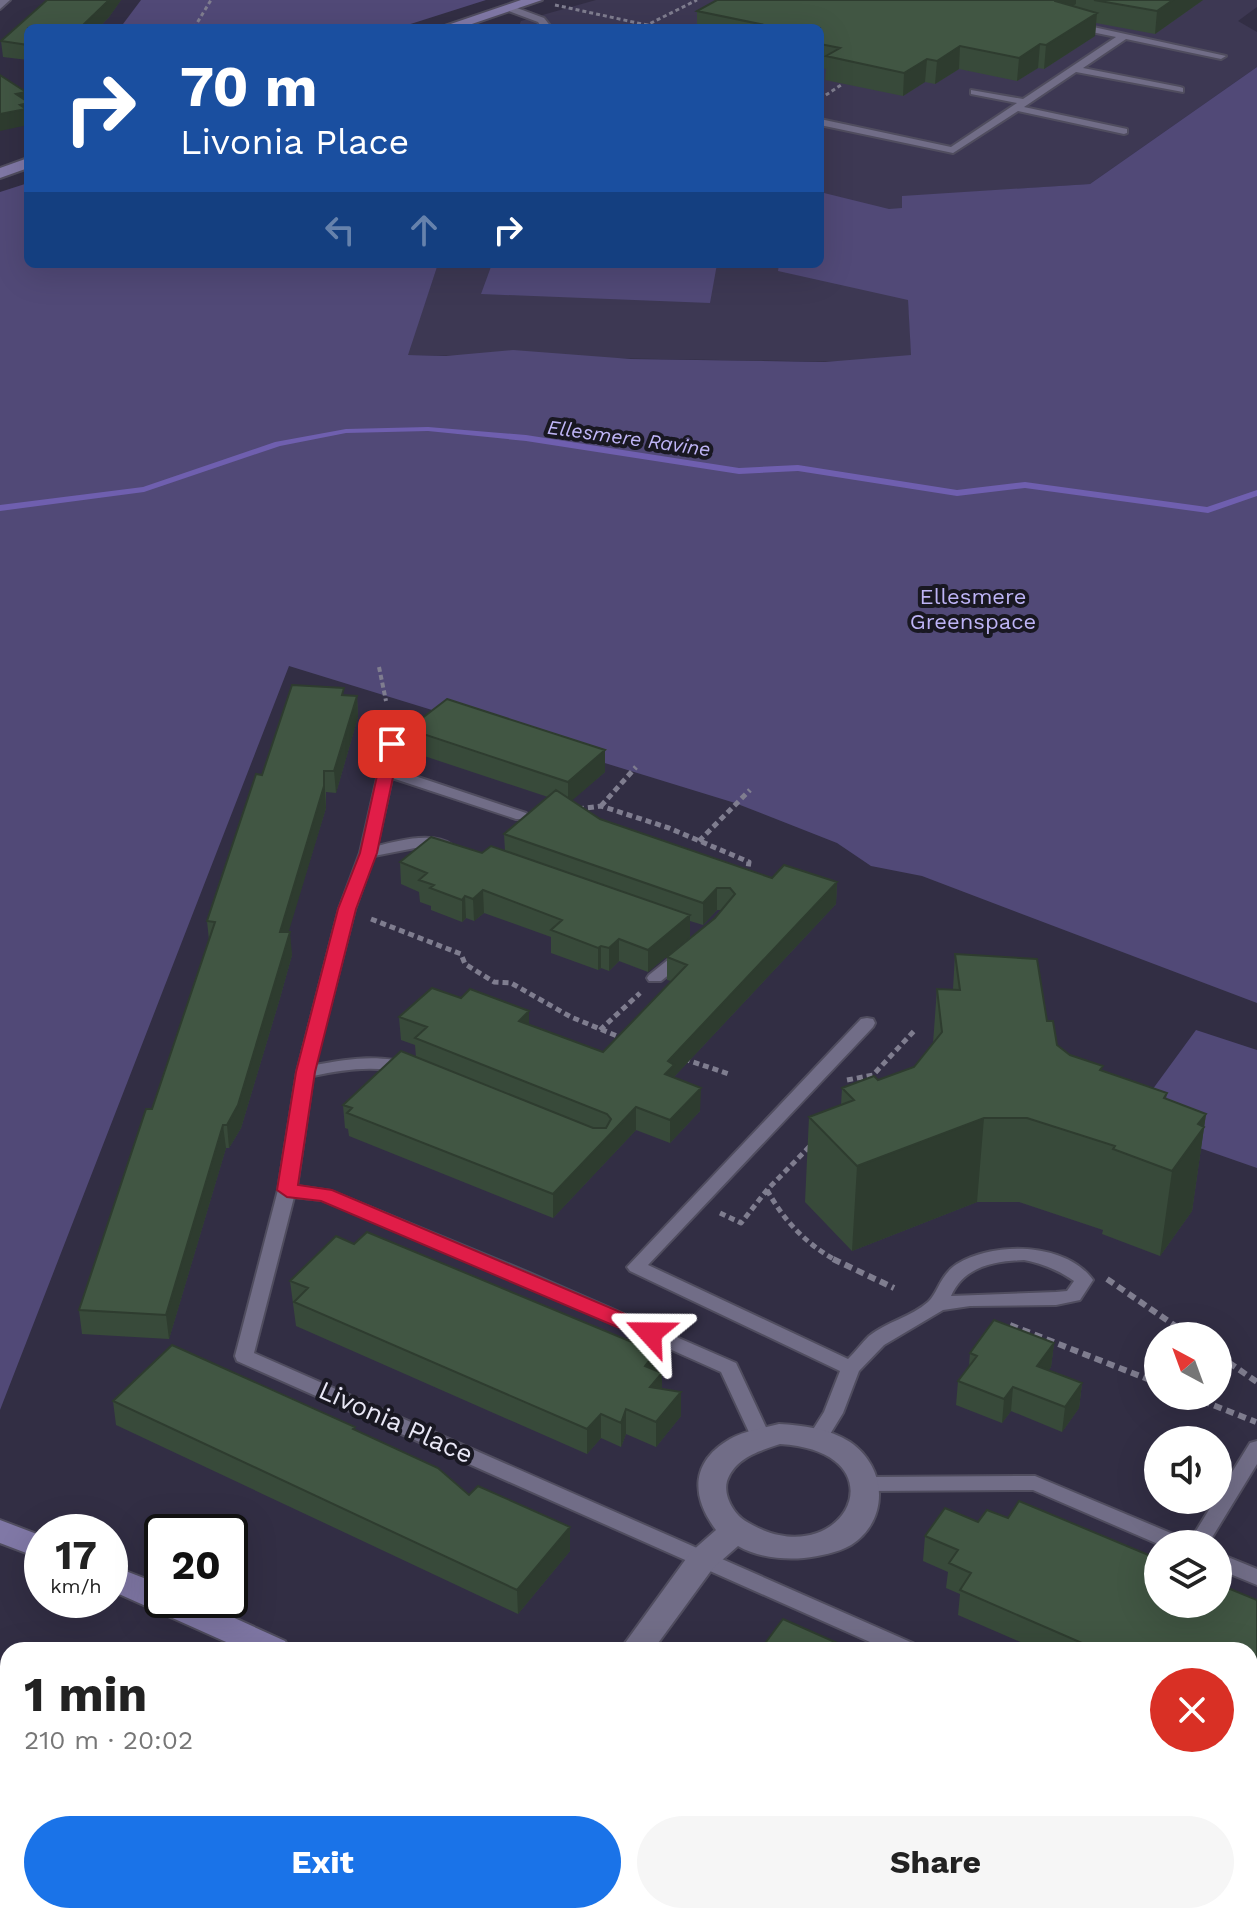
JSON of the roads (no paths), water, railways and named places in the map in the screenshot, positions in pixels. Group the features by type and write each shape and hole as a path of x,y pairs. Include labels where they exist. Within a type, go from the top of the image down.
{"street":[{"path":"459,24 535,0"},
{"path":"0,173 24,164"},
{"path":"798,1435 817,1439 858,1465 867,1484 867,1502 860,1519 846,1533 827,1543 803,1549 779,1549 755,1543 734,1532 719,1516 711,1497 712,1478 721,1460 738,1446 761,1438 798,1435"},
{"path":"0,1531 24,1541"},
{"path":"642,1642 702,1560 734,1532"},
{"path":"205,1618 257,1642"}],"lane":[{"path":"509,8 544,24"},
{"path":"1059,22 1221,56"},
{"path":"824,123 953,150 1124,36"},
{"path":"1075,69 1180,90"},
{"path":"974,92 1124,131"},
{"name":"Livonia Place","path":"398,717 368,853 347,909 305,1072 287,1190 244,1356 890,1642"},
{"path":"386,771 521,816"},
{"path":"368,853 428,842 467,851"},
{"path":"655,978 697,944"},
{"path":"851,1368 636,1267 867,1023"},
{"path":"305,1072 372,1062 394,1062 423,1074"},
{"path":"287,1190 325,1195 519,1275 729,1368 761,1438"},
{"path":"817,1439 833,1413 851,1368 877,1340 937,1305 959,1299 1048,1302 1073,1296 1084,1280 1060,1261 1045,1257 995,1255 968,1262 950,1278 941,1291 937,1305"},
{"path":"1207,1530 1257,1448"},
{"path":"867,1484 1035,1483 1145,1530"},
{"path":"1232,1567 1257,1577"}],"waterway":[{"name":"Ellesmere Ravine","path":"0,508 144,489 278,444 346,431 428,429 526,438 739,471 798,468 957,493 1025,485 1208,510 1257,493"}],"park label":[{"name":"Ellesmere Greenspace","path":"973,608"}]}
